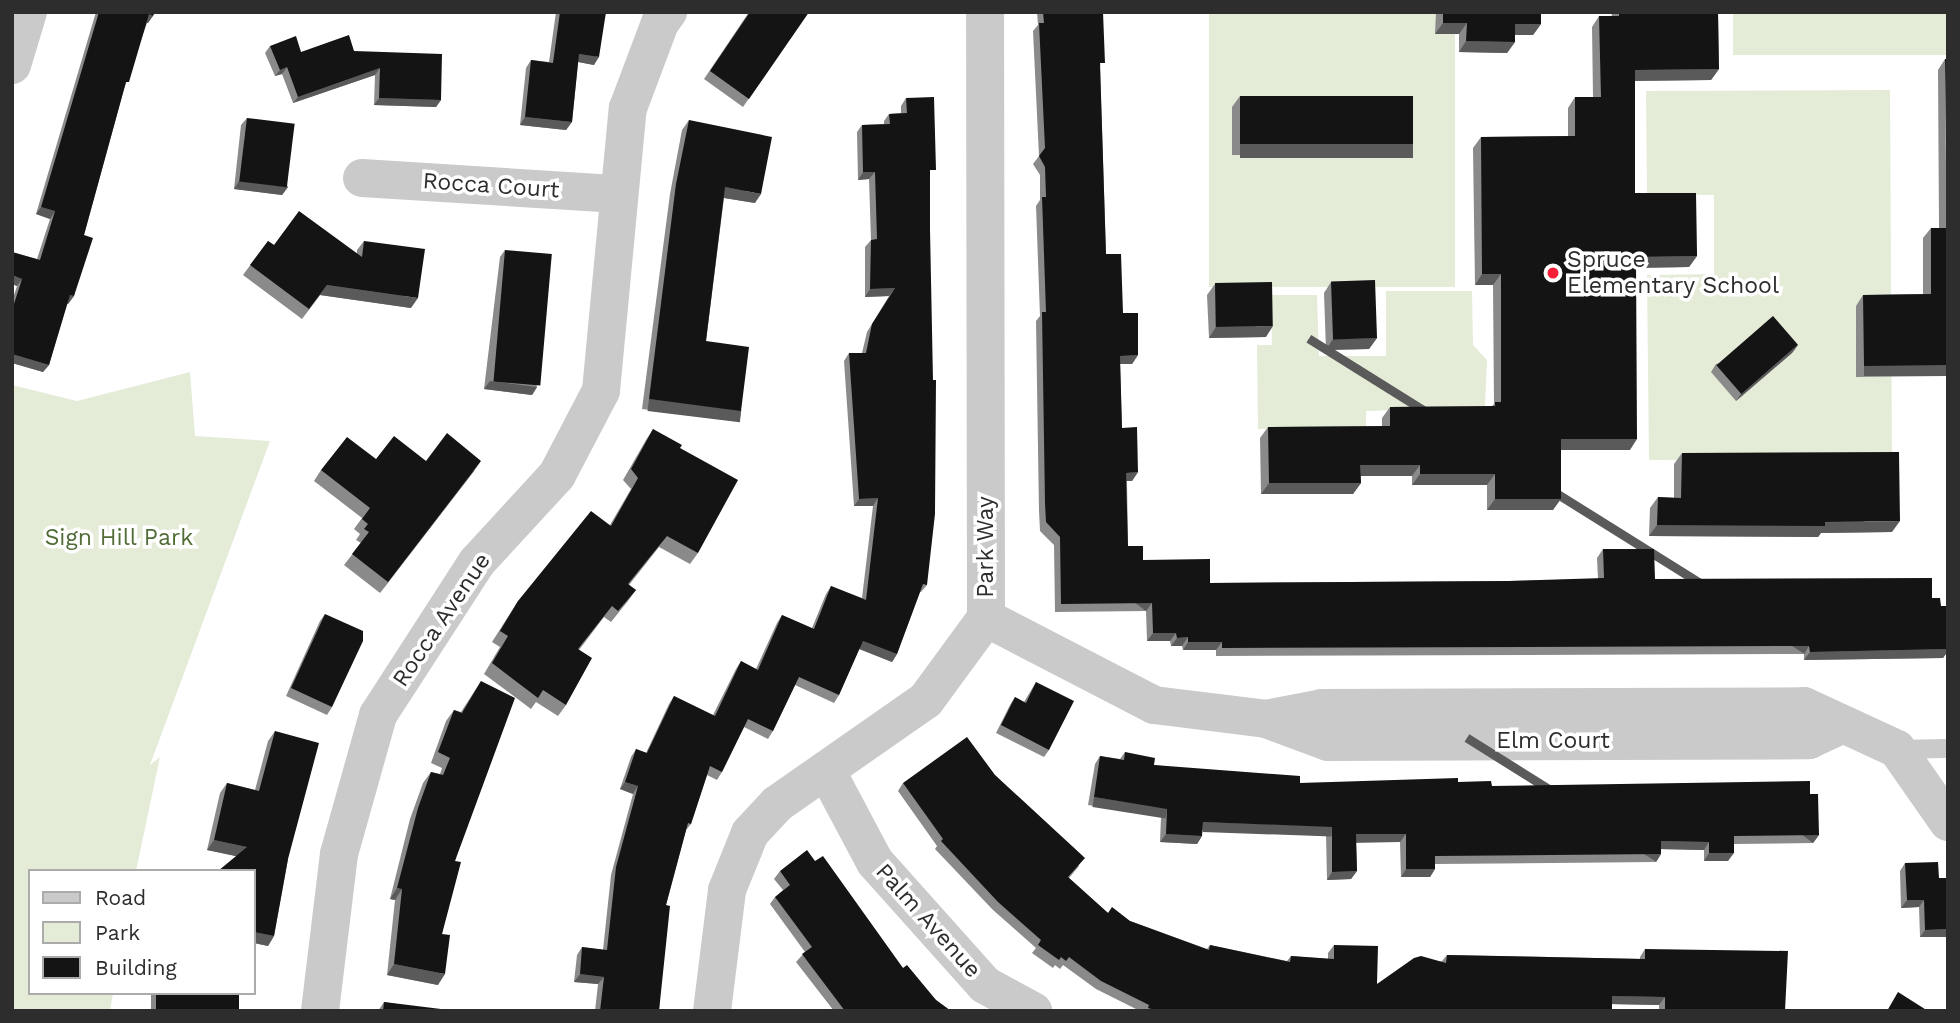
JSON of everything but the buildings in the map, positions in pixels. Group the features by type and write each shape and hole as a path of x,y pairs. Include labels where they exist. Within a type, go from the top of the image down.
{"street":[{"path":"12,65 28,12"},
{"name":"Rocca Avenue","path":"320,1011 339,854 378,715 477,562 557,475 601,391 628,108 660,23 668,12"},
{"name":"Park Way","path":"712,1011 727,890 750,833 777,804 926,700 986,618 985,12"},
{"name":"Rocca Court","path":"362,178 619,194"},
{"name":"Elm Court","path":"986,618 1154,705 1266,719 1322,708 1804,706 1897,749"},
{"path":"1897,749 1948,822"},
{"name":"Palm Avenue","path":"826,770 874,862 985,985 1033,1011"}],"lane":[{"path":"1897,749 1944,748"}],"green space":[{"path":"1209,12 1455,12 1455,287 1209,287"},
{"path":"1733,12 1948,12 1948,55 1733,55"},
{"path":"1890,90 1892,459 1649,460 1647,275 1714,274 1714,195 1647,194 1646,91"},
{"path":"1386,291 1472,291 1473,345 1487,360 1485,407 1366,411 1366,428 1258,429 1257,345 1272,345 1271,295 1317,295 1319,356 1386,356"},
{"name":"Sign Hill Park","path":"190,372 195,436 270,441 150,765 160,757 136,869 28,869 28,995 113,995 110,1011 12,1011 12,385 77,401"}],"place":[{"name":"Spruce Elementary School","path":"1553,273"}]}
